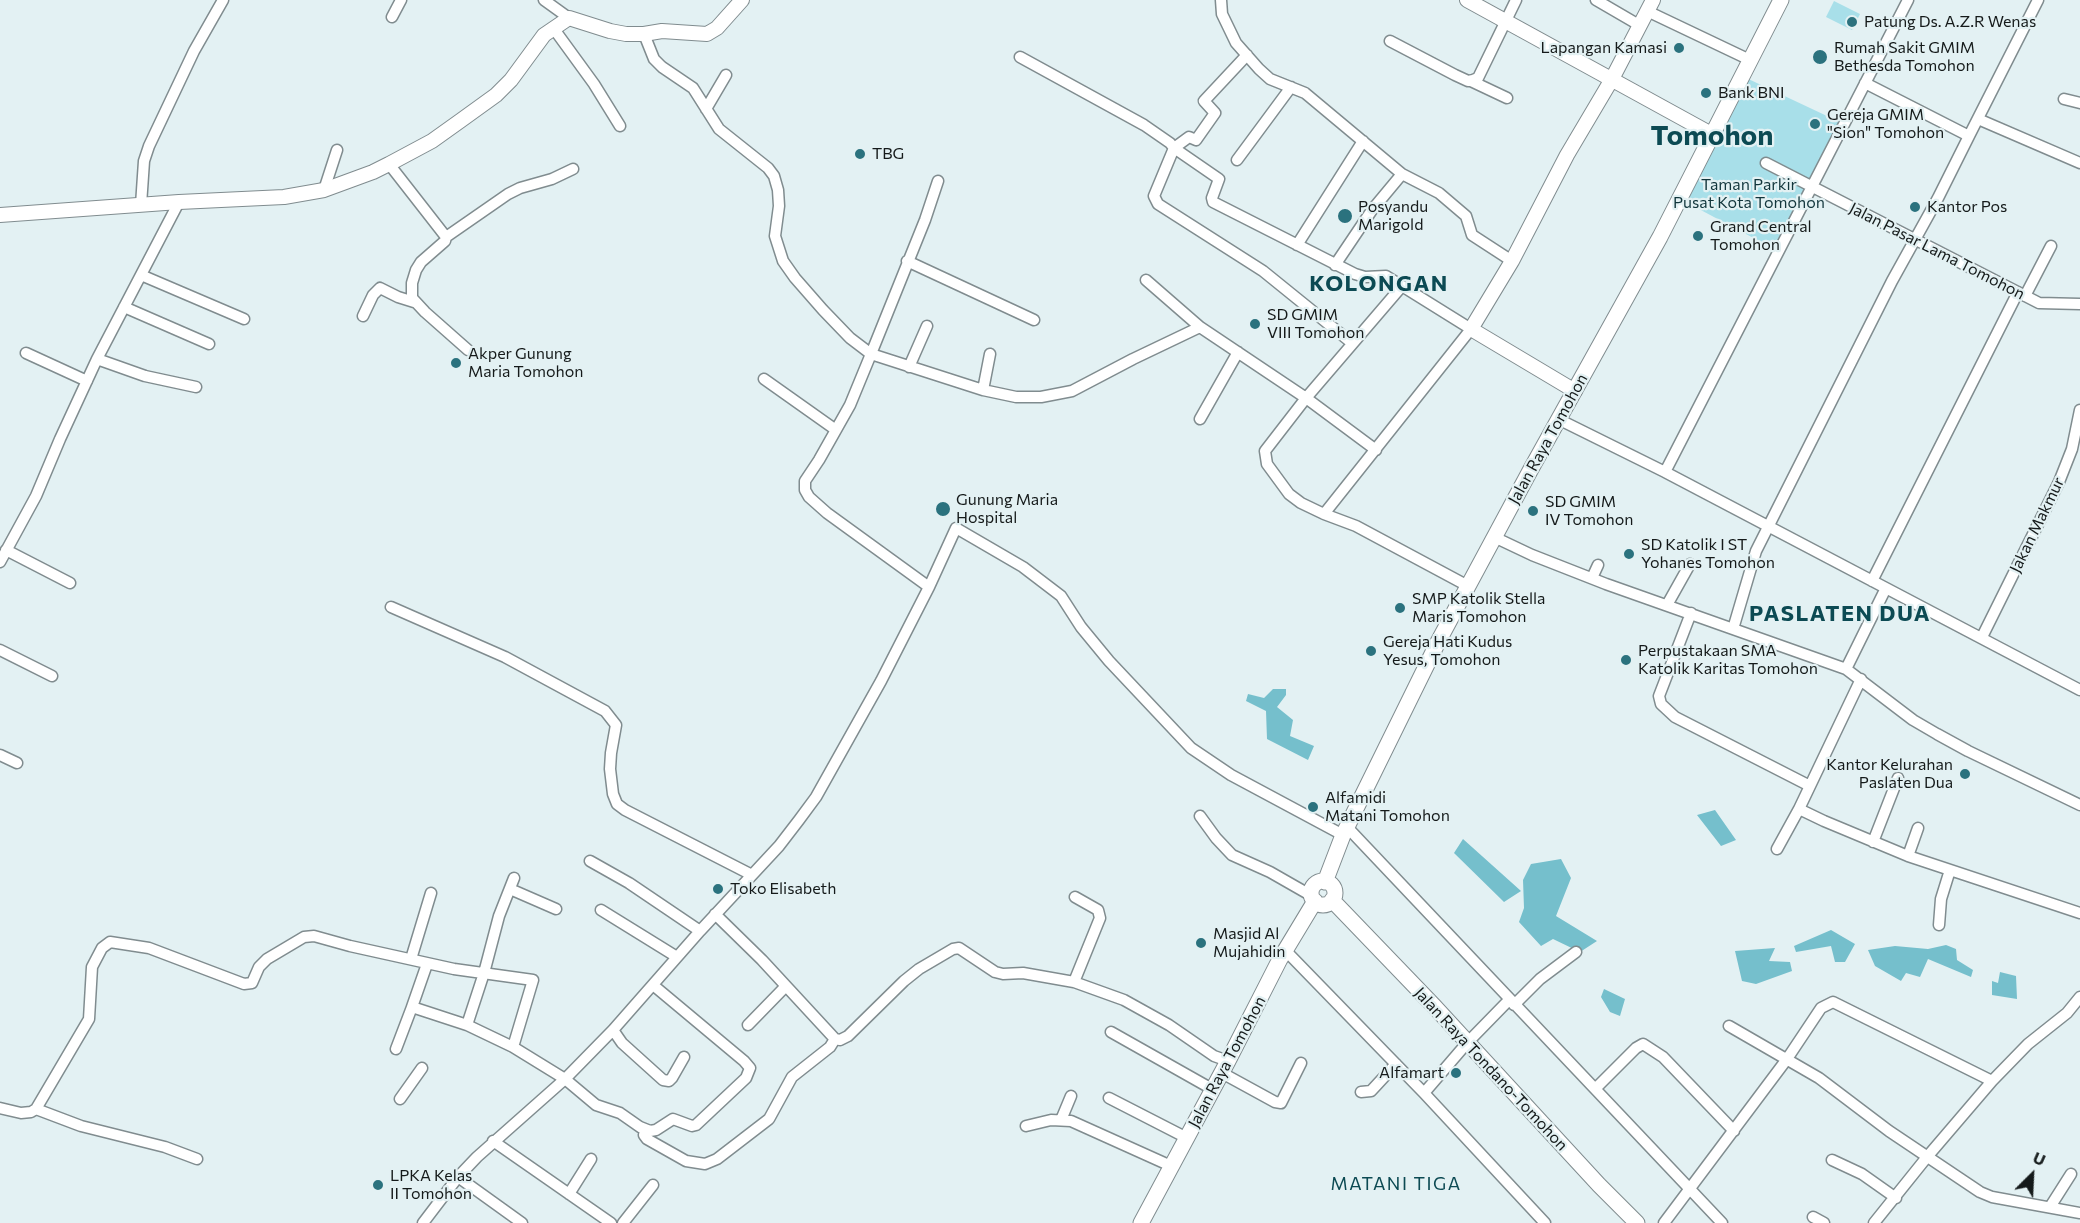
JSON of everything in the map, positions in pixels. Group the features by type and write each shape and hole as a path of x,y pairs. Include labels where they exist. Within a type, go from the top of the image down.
{"highway":[{"name":"Jalan Raya Tomohon","path":"1141,1223 1313,899 1313,886 1318,882 1325,882 1345,831 1468,586 1660,237 1781,0"},
{"path":"1313,899 1324,905 1332,900 1334,890 1325,882"},
{"name":"Jalan Raya Tondano-Tomohon","path":"1332,900 1637,1223"}],"main road":[{"path":"0,215 180,201 284,197 324,190 373,172 432,141 496,95 511,80 544,35 569,18 610,31 644,34 662,31 707,34 717,27 742,0"},
{"path":"1467,0 1713,135"},
{"path":"1575,391 1471,329 1512,261 1567,155 1612,79 1650,6"}],"street":[{"path":"141,205 144,161 149,146 195,51 223,0"},
{"path":"392,17 401,0"},
{"path":"544,0 569,18"},
{"path":"1221,0 1222,14 1236,43 1270,79 1305,93 1402,174 1439,193 1466,216 1472,235 1512,261"},
{"path":"1471,81 1478,78 1516,0"},
{"path":"1596,0 1639,25"},
{"path":"1665,472 1908,0"},
{"path":"1733,629 1752,560 1768,527 1892,281 1915,241 2038,0"},
{"path":"1650,6 1750,60"},
{"path":"554,29 594,84 620,126"},
{"path":"644,34 654,59 693,88 719,129 760,160 774,176 779,206 775,236 783,261 823,310 850,338 871,354 983,390 1016,397 1041,397 1072,391 1133,358 1200,327"},
{"path":"1390,41 1455,75 1507,98"},
{"path":"1247,56 1204,101 1215,112 1196,140 1189,136 1174,148 1154,196 1158,204 1263,271 1352,344"},
{"path":"1020,57 1144,125 1219,179 1212,198 1213,202 1335,265 1365,277 1386,276 1471,329 1324,514"},
{"path":"706,109 726,75"},
{"path":"1865,83 1969,136"},
{"path":"1238,160 1291,87"},
{"path":"2064,99 2080,103"},
{"path":"1978,119 2080,163"},
{"path":"1297,245 1363,141"},
{"path":"324,190 337,150"},
{"name":"Jalan Pasar Lama Tomohon","path":"1766,163 2039,303 2080,304"},
{"path":"389,164 446,237"},
{"path":"414,302 411,294 416,270 421,262 445,241 446,237 508,194 573,169"},
{"path":"1335,265 1372,210 1402,174"},
{"path":"929,587 827,513 806,493 805,481 850,405 925,220 938,181"},
{"path":"0,562 36,496 87,381 180,201"},
{"path":"1872,581 2022,294 2051,246"},
{"path":"907,261 1034,320"},
{"path":"141,275 244,319"},
{"path":"1146,280 1200,327 1306,398 1376,450"},
{"path":"1402,286 1306,398 1268,447 1264,456 1274,477 1289,494 1301,503 1356,526 1468,586"},
{"path":"363,316 373,295 380,288 414,302 468,350"},
{"path":"124,307 209,344"},
{"path":"909,367 927,326"},
{"path":"1200,419 1238,352"},
{"path":"26,353 87,381"},
{"path":"983,390 990,354"},
{"path":"98,359 146,376 196,387"},
{"path":"764,379 836,430"},
{"name":"Jakan Makmur","path":"1982,637 2059,482 2072,449 2080,410"},
{"path":"1558,419 1665,472 2080,690"},
{"path":"423,1223 458,1177 493,1141 565,1079 613,1030 779,846 816,797 881,681 956,528 1023,567 1060,596 1081,627 1109,661 1191,748 1231,775 1345,831 1722,1223"},
{"path":"1494,537 1532,555 1592,578 1846,669 1913,720 1937,734 1977,756 2080,805"},
{"path":"6,550 70,583"},
{"path":"1667,605 1690,564"},
{"path":"1592,578 1598,565"},
{"path":"1846,669 1886,588"},
{"path":"391,608 505,657 605,711 616,725 610,769 613,794 617,804 752,875"},
{"path":"1691,613 1659,696 1661,704 1675,717 1810,786"},
{"path":"0,650 52,676"},
{"path":"1777,849 1861,679"},
{"path":"0,755 17,763"},
{"path":"1873,842 1898,778"},
{"path":"1798,808 1908,856 2080,913"},
{"path":"1200,816 1215,838 1232,855 1270,872 1313,899"},
{"path":"1908,856 1918,828"},
{"path":"590,861 629,883 700,931"},
{"path":"1939,926 1941,899 1950,870"},
{"path":"467,1025 499,916 514,878"},
{"path":"510,890 556,909"},
{"path":"411,959 431,893"},
{"path":"1074,982 1100,918 1098,910 1075,897"},
{"path":"601,910 677,957"},
{"path":"716,914 835,1039 840,1040 848,1036 904,981 953,949 965,951 995,972 1036,974 1074,982 1125,1000 1169,1025 1278,1103 1282,1101 1301,1063"},
{"path":"0,1108 21,1113 36,1109 89,1019 92,967 102,948 110,942 149,948 249,985 256,977 263,962 309,936 428,964 533,980 513,1047"},
{"path":"1285,951 1424,1093 1545,1223"},
{"path":"1424,1093 1467,1043 1540,979 1576,952"},
{"path":"396,1049 428,964"},
{"path":"412,1007 467,1025 513,1047 565,1079 596,1105 620,1113 645,1129 656,1130 673,1119 692,1126 699,1124 746,1078 750,1068 653,985"},
{"path":"748,1025 786,986"},
{"path":"1874,1223 1992,1081 2028,1044 2067,1013 2080,998"},
{"path":"1664,1223 1787,1059 1821,1008 1833,1002 1992,1081"},
{"path":"1729,1026 1758,1045 1819,1078 1852,1105 1980,1192 1992,1197 2080,1213"},
{"path":"613,1030 622,1043 663,1080 669,1081 672,1078 684,1057"},
{"path":"1112,1032 1212,1089"},
{"path":"645,1129 644,1135 647,1139 686,1161 705,1164 717,1159 769,1119 786,1084 830,1047 835,1039"},
{"path":"1595,1089 1636,1048 1643,1044 1663,1057 1734,1131"},
{"path":"1361,1092 1371,1091 1396,1064"},
{"path":"400,1099 422,1068"},
{"path":"1061,1120 1071,1096"},
{"path":"1109,1098 1186,1138"},
{"path":"36,1109 81,1126 165,1147 197,1159"},
{"path":"1026,1126 1061,1120 1089,1128 1171,1166"},
{"path":"493,1141 611,1223"},
{"path":"569,1194 591,1159"},
{"path":"1832,1160 1862,1174 1896,1198"},
{"path":"2050,1207 2071,1174"},
{"path":"458,1177 522,1223"},
{"path":"623,1223 653,1185"},
{"path":"1813,1217 1824,1223"}],"green space":[{"path":"1834,1 1860,14 1852,30 1826,17"},
{"name":"Taman Parkir Pusat Kota Tomohon","path":"1742,76 1844,124 1778,251 1680,199"}],"shaded area":[{"path":"1273,689 1286,689 1286,695 1277,707 1293,720 1290,736 1314,746 1308,760 1267,739 1266,711 1246,701 1248,694 1264,698"},
{"path":"1715,810 1736,840 1721,846 1697,815"},
{"path":"1463,839 1521,891 1504,902 1454,853"},
{"path":"1561,859 1571,878 1556,916 1597,941 1580,952 1553,939 1541,946 1519,922 1524,908 1523,880 1531,864"},
{"path":"1831,930 1855,944 1845,962 1835,962 1831,946 1796,952 1794,946"},
{"path":"1946,945 1956,949 1957,960 1973,970 1971,977 1928,959 1920,977 1906,973 1901,981 1875,966 1868,950 1895,946 1928,949"},
{"path":"1775,948 1769,961 1790,962 1792,971 1756,984 1742,981 1735,951"},
{"path":"2000,972 2016,976 2017,999 1992,995 1992,981 1998,983"},
{"path":"1604,989 1625,999 1620,1016 1610,1012 1601,997"}],"place":[{"name":"Patung Ds. A.Z.R Wenas","path":"1852,22"},
{"name":"Lapangan Kamasi","path":"1679,48"},
{"name":"Rumah Sakit GMIM Bethesda Tomohon","path":"1820,57"},
{"name":"Bank BNI","path":"1706,93"},
{"name":"Gereja GMIM \"Sion\" Tomohon","path":"1815,124"},
{"name":"TBG","path":"860,154"},
{"name":"Kantor Pos","path":"1915,207"},
{"name":"Posyandu Marigold","path":"1345,216"},
{"name":"Grand Central Tomohon","path":"1698,236"},
{"name":"SD GMIM VIII Tomohon","path":"1255,324"},
{"name":"Akper Gunung Maria Tomohon","path":"456,363"},
{"name":"Gunung Maria Hospital","path":"943,509"},
{"name":"SD GMIM IV Tomohon","path":"1533,511"},
{"name":"SD Katolik I ST Yohanes Tomohon","path":"1629,554"},
{"name":"SMP Katolik Stella Maris Tomohon","path":"1400,608"},
{"name":"Gereja Hati Kudus Yesus, Tomohon","path":"1371,651"},
{"name":"Perpustakaan SMA Katolik Karitas Tomohon","path":"1626,660"},
{"name":"Kantor Kelurahan Paslaten Dua","path":"1965,774"},
{"name":"Alfamidi Matani Tomohon","path":"1313,807"},
{"name":"Toko Elisabeth","path":"718,889"},
{"name":"Masjid Al Mujahidin","path":"1201,943"},
{"name":"Alfamart","path":"1456,1073"},
{"name":"LPKA Kelas II Tomohon","path":"378,1185"}],"district":[{"name":"Tomohon","path":"1712,136"},
{"name":"KOLONGAN","path":"1379,284"},
{"name":"PASLATEN DUA","path":"1840,614"},
{"name":"MATANI TIGA","path":"1396,1184"}]}
